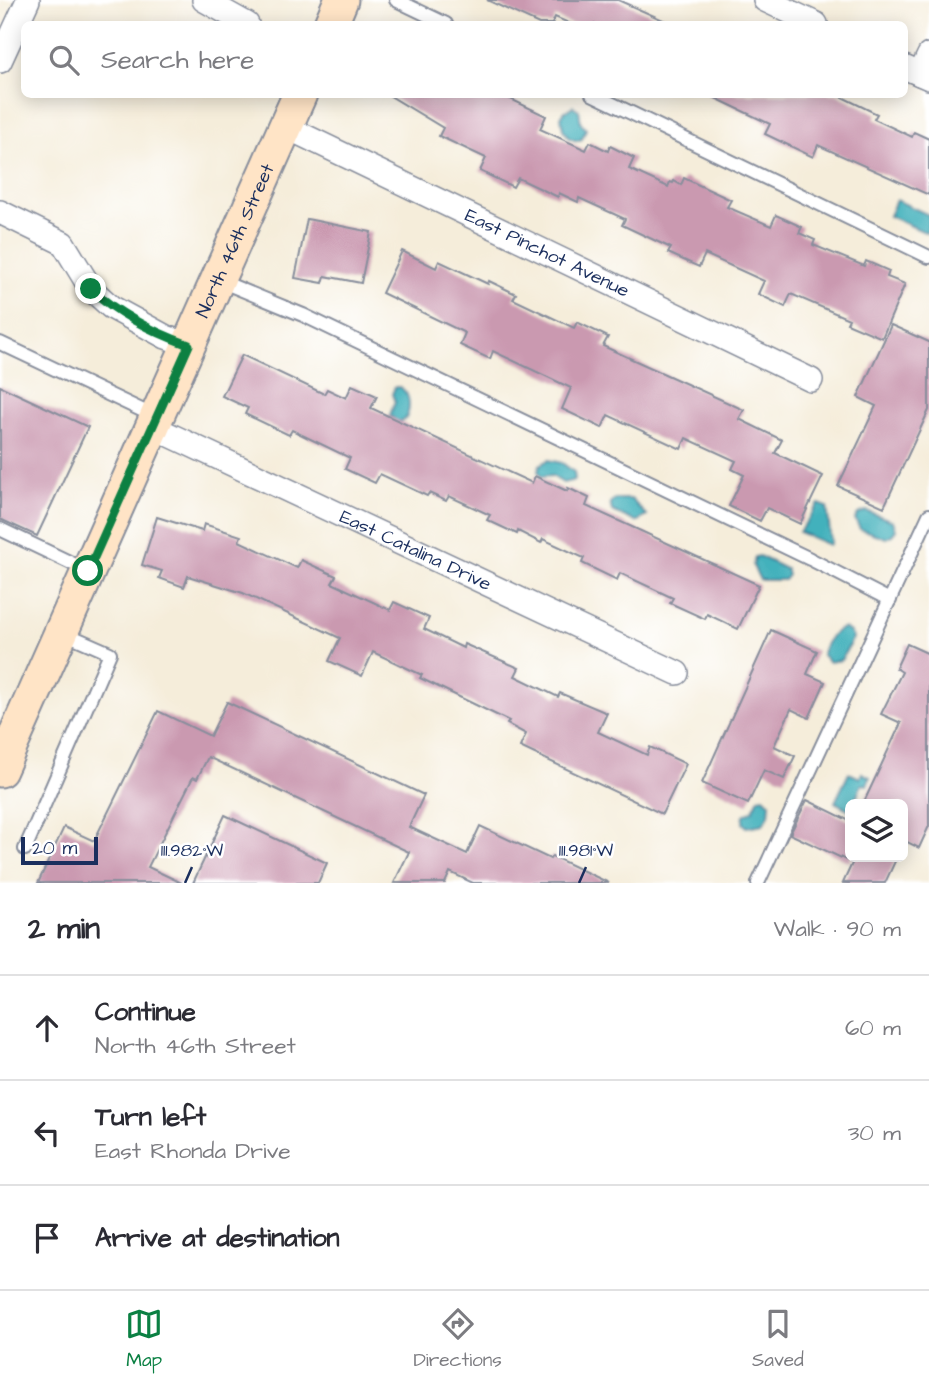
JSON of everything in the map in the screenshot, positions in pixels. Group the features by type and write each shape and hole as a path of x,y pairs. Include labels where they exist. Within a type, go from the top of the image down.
{"street":[{"path":"0,61 28,0"},
{"path":"204,0 242,21"},
{"path":"332,21 341,0"},
{"path":"765,0 810,21"},
{"name":"North 46th Street","path":"0,770 298,98"},
{"name":"East Pinchot Avenue","path":"286,127 811,380"},
{"path":"0,212 63,243 91,289 111,307 166,337 189,345"},
{"name":"East Catalina Drive","path":"156,423 677,673"}],"lane":[{"path":"396,0 440,21"},
{"path":"600,98 929,257"},
{"path":"218,280 303,315 737,523 890,600"},
{"path":"0,342 156,423"},
{"path":"758,883 929,515"},
{"path":"0,529 88,571"},
{"path":"25,849 110,653 61,632"}],"water":[{"path":"573,106 579,110 581,123 586,129 582,139 577,141 569,138 563,129 561,117"},
{"path":"896,200 929,215 927,233 889,216"},
{"path":"395,387 404,390 409,402 405,420 397,422 390,415 395,402 392,394"},
{"path":"548,460 562,463 574,472 575,480 563,483 552,476 541,477 538,471 540,465"},
{"path":"615,499 631,499 647,516 636,522 612,511 610,503"},
{"path":"819,504 827,507 831,542 829,545 799,532"},
{"path":"866,511 893,521 896,530 886,538 860,529 855,519 858,514"},
{"path":"759,556 786,569 788,575 784,580 760,580 753,566 755,557"},
{"path":"844,628 853,638 841,660 829,662 822,655 824,646 833,635"},
{"path":"849,773 860,778 862,773 870,777 867,785 862,784 855,799 845,799 845,807 835,802"},
{"path":"764,797 770,803 769,815 763,824 747,827 743,823 744,815 753,810 759,798"}],"building":[{"path":"487,0 618,0 665,21 564,21 555,17 553,21 532,21"},
{"path":"394,98 508,98 546,116 540,129 586,150 590,142 608,151 610,146 634,158 629,169 668,187 670,182 674,181 681,185 684,178 731,200 727,207 771,226 776,215 802,227 799,233 815,240 813,245 864,266 866,261 889,271 887,277 905,284 882,338 847,323 849,319 791,294 785,307 758,294 764,281 705,254 699,267 668,253 671,248 622,225 625,219 579,198 578,202 559,193 558,197 518,178 513,187 480,171 486,158 439,136 443,128"},
{"path":"715,98 844,98 877,114 874,119 912,137 914,132 929,139 929,195 818,145 813,157 765,134 770,124"},
{"path":"307,219 371,232 361,283 325,276 323,283 295,278"},
{"path":"402,251 436,268 439,261 488,284 489,281 516,294 513,299 574,328 577,322 608,337 603,346 744,410 739,419 782,440 775,453 823,476 800,524 767,508 760,521 729,506 744,475 732,469 736,461 686,438 681,449 608,415 602,428 562,409 571,388 493,351 490,359 460,345 465,333 382,293"},
{"path":"891,325 929,342 929,410 884,507 838,486 876,406 858,397"},
{"path":"242,355 324,394 327,389 346,398 352,385 377,396 371,408 532,483 535,476 567,491 568,488 589,498 586,506 759,585 738,629 707,614 705,619 670,603 673,598 620,573 617,580 582,563 584,558 543,539 541,543 518,531 517,534 487,520 490,515 449,496 446,501 429,493 427,496 380,474 375,483 345,469 350,458 292,430 289,435 245,414 248,408 222,396"},
{"path":"0,386 88,427 37,536 0,519"},
{"path":"157,517 202,531 204,524 241,536 239,541 297,568 301,560 336,576 332,583 390,610 394,602 429,618 424,629 463,648 464,644 519,668 515,676 558,697 560,693 607,713 598,732 647,755 650,747 686,764 662,814 520,747 526,734 507,724 509,721 373,652 362,676 329,661 340,638 243,593 188,576 184,587 159,578 162,571 142,565"},
{"path":"771,630 817,651 807,674 825,682 809,718 791,709 774,746 795,756 784,779 764,770 748,804 702,783"},
{"path":"907,644 929,654 929,826 919,848 908,842 908,799 865,799 901,723 881,714 902,672 896,668"},
{"path":"227,702 424,795 409,827 467,854 480,826 609,883 473,883 450,872 445,883 394,883 409,852 208,757 197,779 193,777 148,867 182,883 38,883 64,827 94,841 158,711 210,736"},
{"path":"807,800 845,819 845,860 790,834"},
{"path":"225,815 327,863 318,883 193,883"},
{"path":"853,862 895,862 885,883 843,883"}],"route":[{"path":"88,571 189,345 166,337 111,307 91,289"}]}
